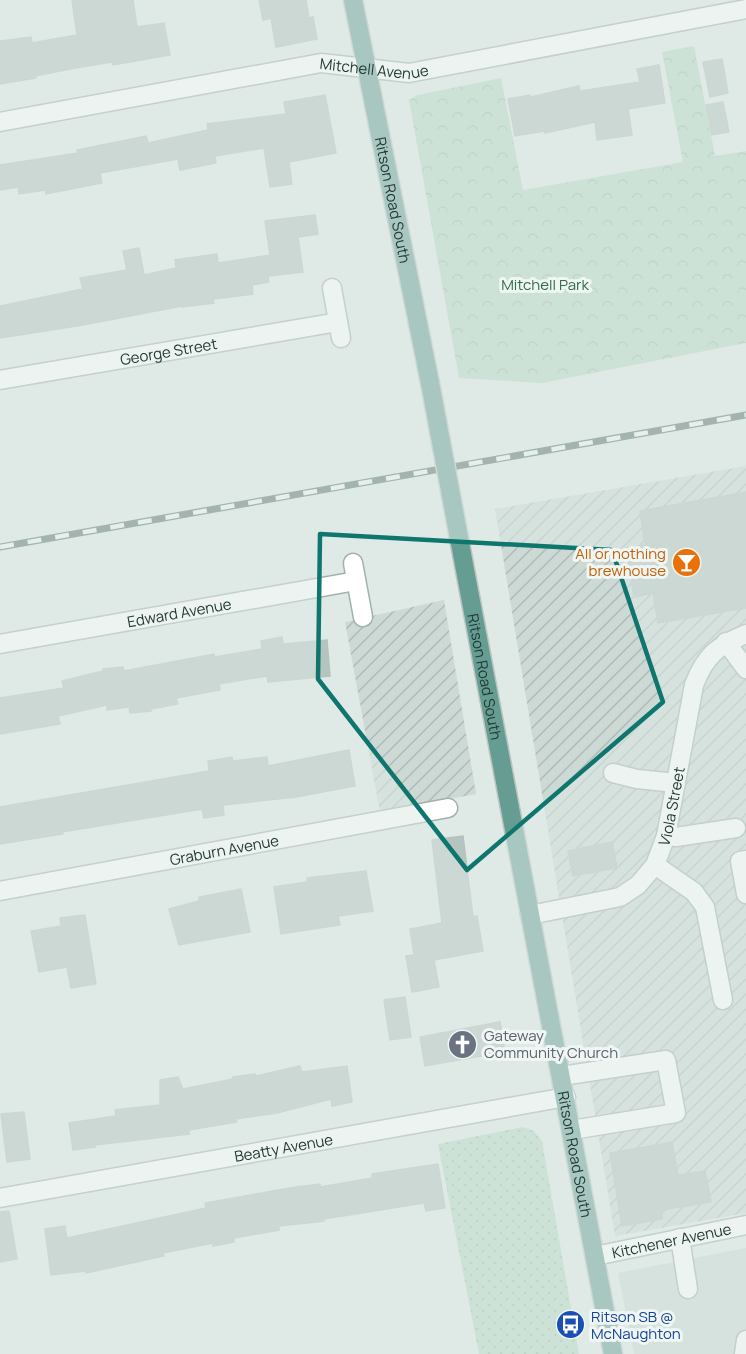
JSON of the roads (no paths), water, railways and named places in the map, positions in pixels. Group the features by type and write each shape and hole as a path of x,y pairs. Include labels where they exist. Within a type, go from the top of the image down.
{"main road":[{"name":"Ritson Road South","path":"353,0 430,383 613,1354"}],"street":[{"name":"Mitchell Avenue","path":"0,122 321,63 409,73 746,9"},
{"name":"George Street","path":"0,380 339,330 332,288"},
{"path":"353,563 363,617"},
{"name":"Edward Avenue","path":"0,644 356,581"},
{"name":"Viola Street","path":"530,915 620,897 638,885 655,865 666,836 694,685 700,669 711,653 726,642 746,634"},
{"path":"726,642 746,669"},
{"path":"613,773 637,779 676,783"},
{"name":"Graburn Avenue","path":"0,891 448,806"},
{"path":"666,836 676,837 736,828"},
{"path":"746,860 740,861 746,894"},
{"path":"655,865 694,892 705,907 723,1000"},
{"path":"562,1076 666,1059 676,1113 572,1131"},
{"name":"Beatty Avenue","path":"0,1198 566,1097"},
{"name":"Kitchener Avenue","path":"595,1256 746,1225"},
{"path":"680,1238 688,1289"},
{"path":"744,1354 746,1340"}],"railway":[{"path":"0,547 746,415"}],"place":[{"name":"All or nothing brewhouse","path":"687,562"},
{"name":"Gateway Community Church","path":"463,1044"},
{"name":"Ritson SB @ McNaughton","path":"570,1325"}],"park label":[{"name":"Mitchell Park","path":"545,284"}]}
